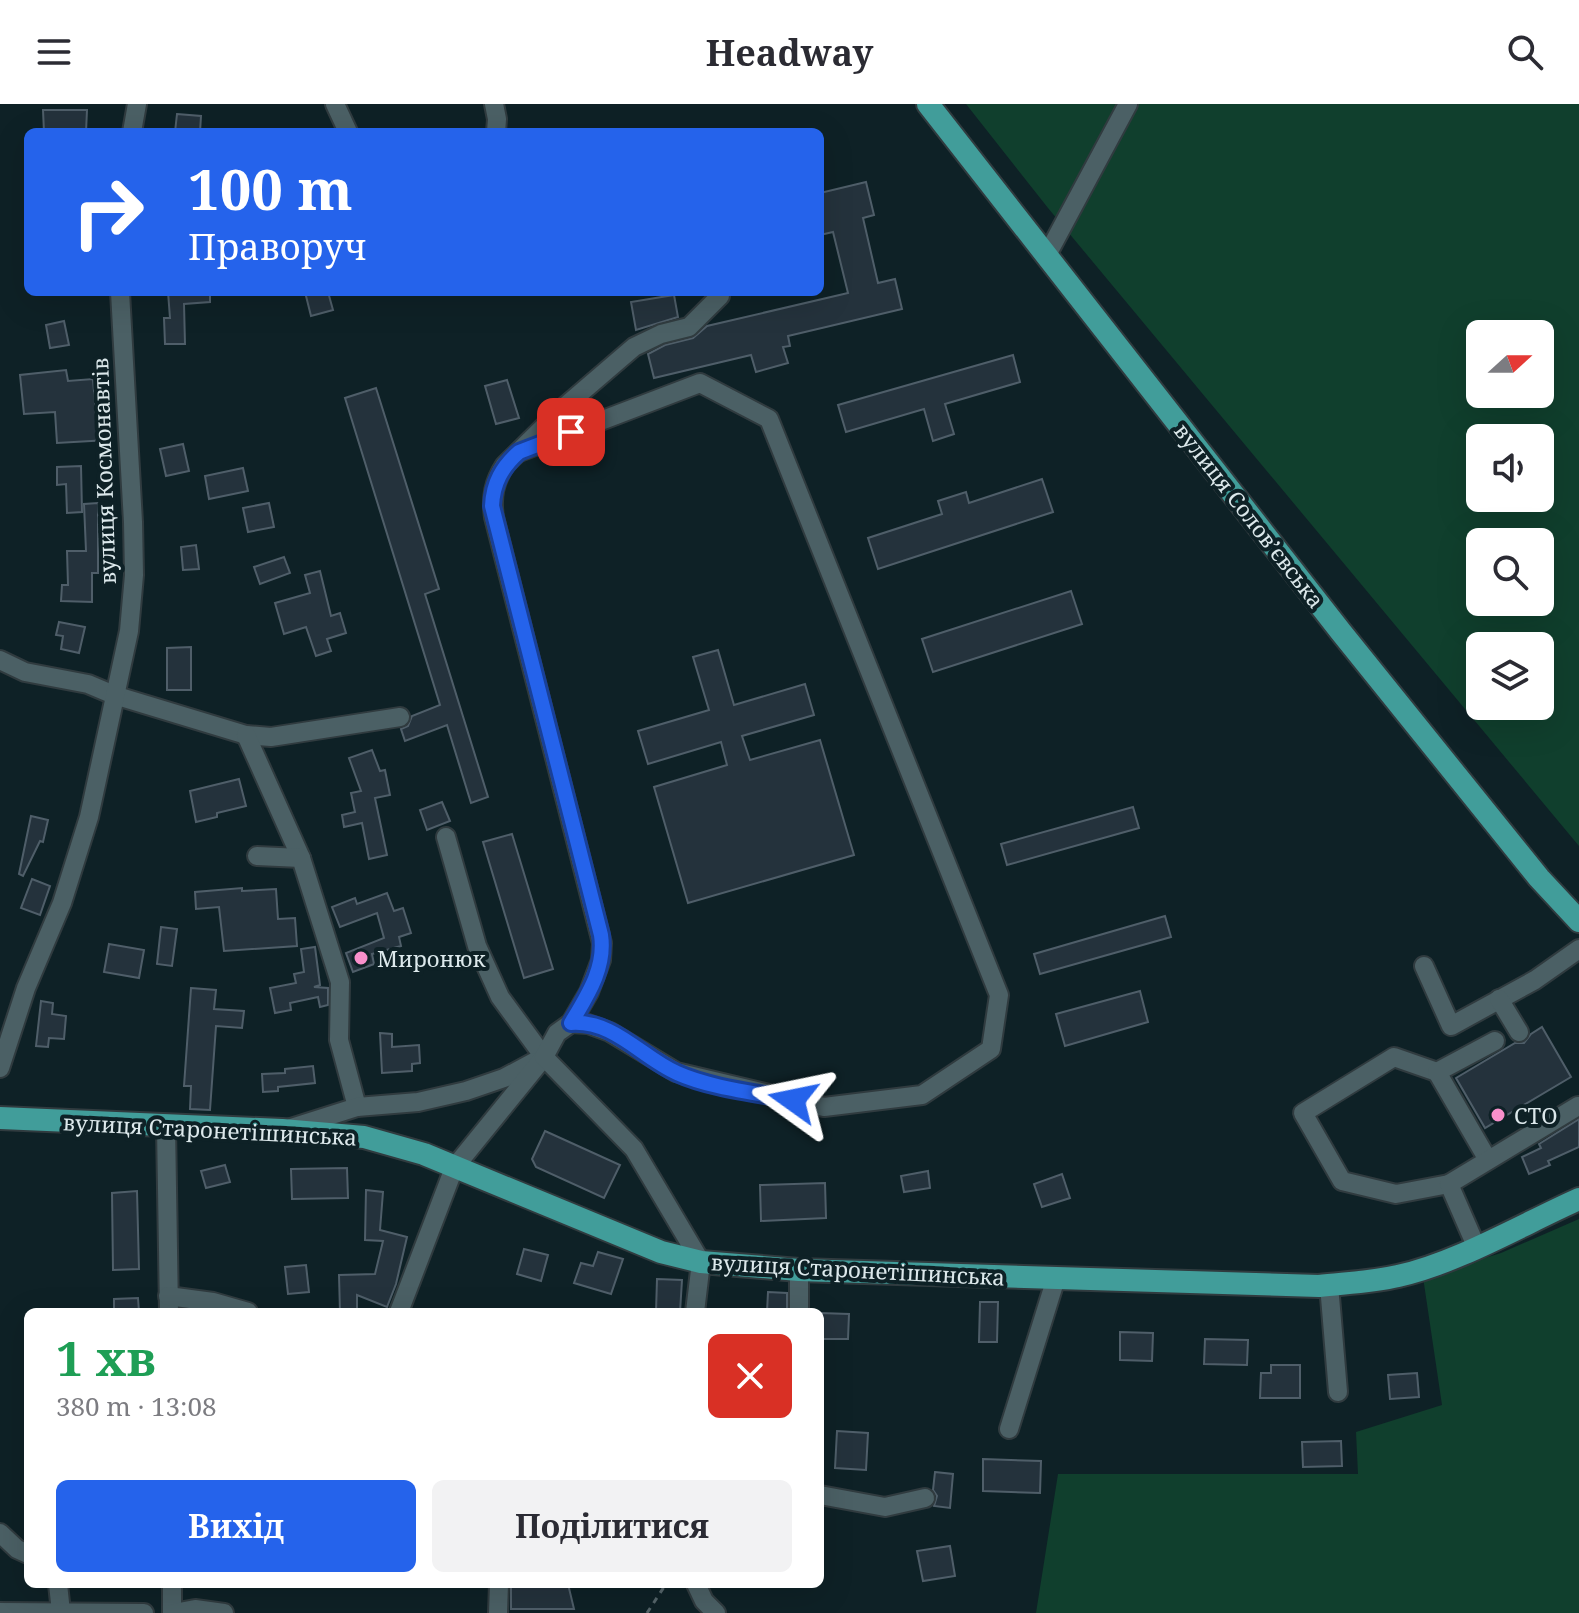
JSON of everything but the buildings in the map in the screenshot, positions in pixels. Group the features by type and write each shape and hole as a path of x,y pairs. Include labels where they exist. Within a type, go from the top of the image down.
{"main road":[{"name":"вулиця Соловʼєвська","path":"928,104 1442,760 1539,878 1579,921"},
{"name":"вулиця Старонетішинська","path":"0,1118 282,1130 364,1137 413,1150 661,1252 701,1262 799,1270 1329,1285 1400,1276 1446,1260 1579,1199"}],"street":[{"path":"133,128 137,104"},
{"path":"335,104 346,128"},
{"path":"494,104 496,128"},
{"path":"1047,255 1128,104"},
{"name":"вулиця Космонавтів","path":"1,1064 26,988 72,872 89,817 129,631 134,575 120,296"},
{"path":"401,1308 454,1168 544,1057 557,1033 571,1023 595,980 601,960 602,943 494,517 492,495 495,484 505,465 563,408 634,347 650,338 689,327 720,296"},
{"path":"519,452 700,383 769,419 999,995 991,1049 922,1095 824,1107 685,1076 610,1032 588,1024 571,1023"},
{"path":"0,660 25,672 88,684 114,695 246,735 271,737 400,717"},
{"path":"246,735 301,858 340,982 339,1040 357,1107"},
{"path":"446,837 477,946 500,997 544,1057 634,1149 701,1262 695,1308"},
{"path":"257,856 301,858"},
{"path":"1424,966 1451,1026 1535,980 1579,949"},
{"path":"1499,999 1519,1032"},
{"path":"1437,1072 1495,1041"},
{"path":"282,1130 357,1107 418,1102 466,1091 504,1078 544,1057"},
{"path":"1488,1160 1437,1072 1394,1057 1303,1113 1342,1181 1396,1194 1449,1184 1578,1106"},
{"path":"166,1126 168,1304 213,1302 234,1308"},
{"path":"1449,1184 1476,1246"},
{"path":"799,1270 799,1308"},
{"path":"1009,1429 1056,1278"},
{"path":"1329,1285 1338,1392"},
{"path":"824,1496 885,1507 925,1498"},
{"path":"0,1533 24,1552"},
{"path":"58,1588 61,1612"},
{"path":"172,1588 173,1613 195,1609 224,1613"},
{"path":"498,1613 499,1588"},
{"path":"698,1588 704,1601 716,1613"},
{"path":"0,1612 144,1613"}],"path":[{"path":"647,1613 663,1588"}],"green space":[{"path":"966,104 1579,104 1579,846 1474,720 1554,720 1554,632 1466,632 1466,710 1048,208"},
{"path":"1579,1219 1579,1613 1036,1613 1058,1474 1358,1474 1356,1432 1442,1405 1423,1277 1501,1253"}],"place":[{"name":"Миронюк","path":"361,958"},
{"name":"СТО","path":"1498,1115"}],"route":[{"path":"571,432 513,457 499,474 492,506 601,935 599,969 571,1023 588,1024 610,1032 685,1076 793,1100"}]}
